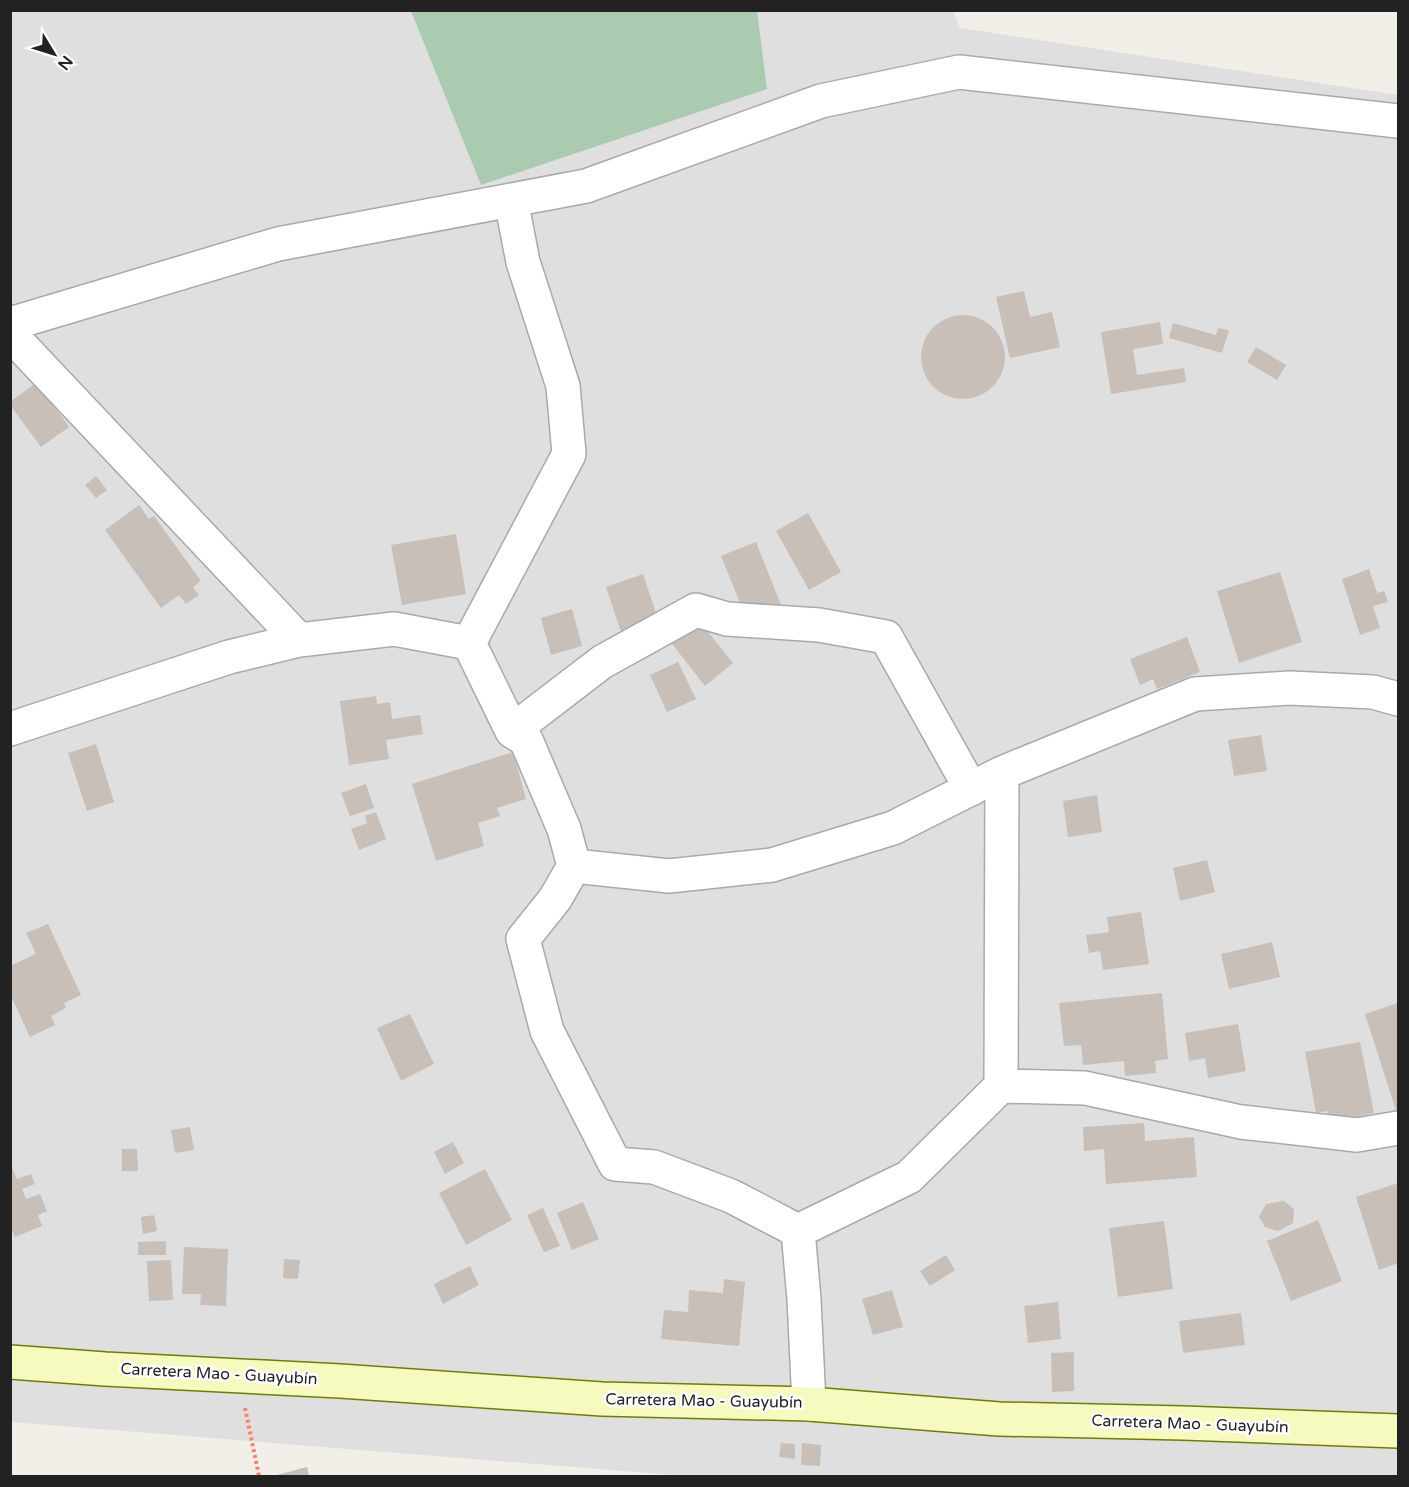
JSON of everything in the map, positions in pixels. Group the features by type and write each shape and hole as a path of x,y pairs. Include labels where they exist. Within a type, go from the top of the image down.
{"main road":[{"name":"Carretera Mao - Guayubín","path":"10,1362 602,1399 809,1404 999,1419 1398,1431"}],"street":[{"path":"10,324 278,244 586,186 821,101 958,72 1398,121"},
{"path":"469,644 569,454 563,386 523,262 511,200"},
{"path":"10,334 299,640"},
{"path":"512,731 602,662 696,610 727,619 819,625 886,637 971,789"},
{"path":"10,729 229,657 299,640 394,629 469,644"},
{"path":"469,644 512,731 526,740 564,829 574,866 555,898 523,939 547,1031 615,1164 654,1167 731,1196 798,1231"},
{"path":"574,866 669,876 772,865 893,828 1002,773 1196,694 1290,688 1373,692 1398,699"},
{"path":"798,1231 909,1177 1000,1086 1002,773"},
{"path":"1000,1086 1085,1088 1241,1122 1357,1135 1398,1128"},
{"path":"798,1231 809,1404"}],"path":[{"path":"238,1375 259,1476"}],"shaded area":[{"path":"10,11 953,11 960,28 1398,95 1398,1476 686,1476 11,1422"}],"green space":[{"path":"411,11 757,11 767,89 481,185"}],"building":[{"path":"1024,291 1030,317 1052,312 1060,347 1010,358 996,297"},
{"path":"955,315 971,315 987,322 998,333 1005,349 1002,373 993,387 971,399 955,399 939,392 928,381 921,365 921,349 928,333 939,322"},
{"path":"1160,322 1163,344 1133,349 1137,375 1184,368 1186,382 1111,394 1101,332"},
{"path":"1173,323 1216,335 1218,328 1229,330 1222,353 1169,338"},
{"path":"1256,347 1286,365 1277,380 1247,362"},
{"path":"37,382 69,427 41,447 10,405 10,402"},
{"path":"96,476 107,490 96,498 85,485"},
{"path":"139,505 149,519 154,516 201,581 193,587 199,595 186,604 179,595 161,608 105,530"},
{"path":"808,513 841,572 809,590 776,531"},
{"path":"456,534 466,594 402,605 391,545"},
{"path":"756,542 781,605 763,613 759,603 743,610 721,556"},
{"path":"1369,569 1377,593 1384,591 1388,602 1373,606 1380,628 1360,635 1342,579"},
{"path":"1280,572 1302,642 1239,663 1217,591"},
{"path":"643,574 659,622 622,635 606,587"},
{"path":"572,609 582,646 551,655 541,618"},
{"path":"697,618 733,663 705,686 669,640"},
{"path":"1187,637 1200,672 1157,689 1153,679 1140,685 1130,659"},
{"path":"678,662 696,699 667,712 650,675"},
{"path":"376,696 377,704 390,702 392,719 420,715 423,734 386,740 389,759 349,765 340,701"},
{"path":"1261,735 1267,771 1234,776 1228,740"},
{"path":"96,744 114,802 87,811 68,753"},
{"path":"513,752 526,799 497,808 500,816 478,823 484,846 436,861 412,784"},
{"path":"366,784 374,808 350,816 341,793"},
{"path":"1097,795 1102,832 1068,837 1063,801"},
{"path":"376,812 386,839 359,850 351,829 367,823 365,816"},
{"path":"1207,860 1215,892 1180,901 1173,868"},
{"path":"1141,912 1149,964 1103,970 1100,951 1089,953 1086,935 1109,932 1107,917"},
{"path":"48,924 81,995 64,1003 66,1008 51,1016 55,1025 30,1037 10,994 10,966 36,954 26,933"},
{"path":"1272,942 1280,977 1229,989 1221,954"},
{"path":"1162,993 1168,1059 1155,1061 1156,1073 1125,1076 1124,1061 1083,1065 1081,1045 1064,1046 1059,1003"},
{"path":"1398,1003 1398,1117 1365,1014"},
{"path":"410,1014 434,1064 401,1081 377,1028"},
{"path":"1238,1024 1246,1071 1208,1078 1205,1058 1189,1061 1185,1033"},
{"path":"1360,1042 1374,1113 1329,1122 1327,1111 1316,1113 1305,1052"},
{"path":"1144,1123 1145,1141 1194,1137 1197,1177 1106,1184 1104,1149 1084,1151 1083,1127"},
{"path":"190,1127 194,1150 175,1153 171,1130"},
{"path":"453,1142 464,1163 445,1174 434,1152"},
{"path":"122,1149 137,1149 138,1171 122,1171"},
{"path":"10,1163 17,1179 31,1174 35,1184 22,1189 26,1199 40,1194 47,1211 38,1215 42,1226 15,1237 10,1226"},
{"path":"485,1169 512,1220 466,1245 439,1193"},
{"path":"1398,1183 1398,1263 1379,1270 1356,1197"},
{"path":"1284,1201 1294,1209 1293,1223 1278,1231 1265,1227 1259,1217 1266,1204"},
{"path":"583,1202 599,1239 572,1250 557,1213"},
{"path":"543,1208 560,1246 544,1252 527,1215"},
{"path":"154,1215 157,1231 143,1234 141,1217"},
{"path":"1318,1220 1342,1281 1291,1301 1267,1241"},
{"path":"1164,1221 1173,1289 1118,1297 1109,1228"},
{"path":"166,1241 166,1255 138,1255 138,1242"},
{"path":"184,1247 228,1249 226,1306 200,1305 201,1294 182,1294"},
{"path":"946,1255 955,1270 930,1286 920,1271"},
{"path":"284,1259 300,1260 298,1279 283,1278"},
{"path":"171,1260 173,1300 149,1301 147,1261"},
{"path":"470,1266 479,1285 443,1304 434,1284"},
{"path":"724,1279 745,1282 739,1346 661,1339 664,1310 688,1312 689,1290 723,1293"},
{"path":"892,1290 903,1327 873,1335 862,1299"},
{"path":"1058,1302 1061,1339 1028,1343 1024,1306"},
{"path":"1241,1313 1245,1345 1183,1353 1179,1321"},
{"path":"1074,1352 1074,1391 1052,1392 1051,1353"},
{"path":"781,1443 795,1444 795,1459 779,1457"},
{"path":"802,1443 821,1445 820,1466 801,1465"},
{"path":"307,1467 309,1476 273,1476"}]}
